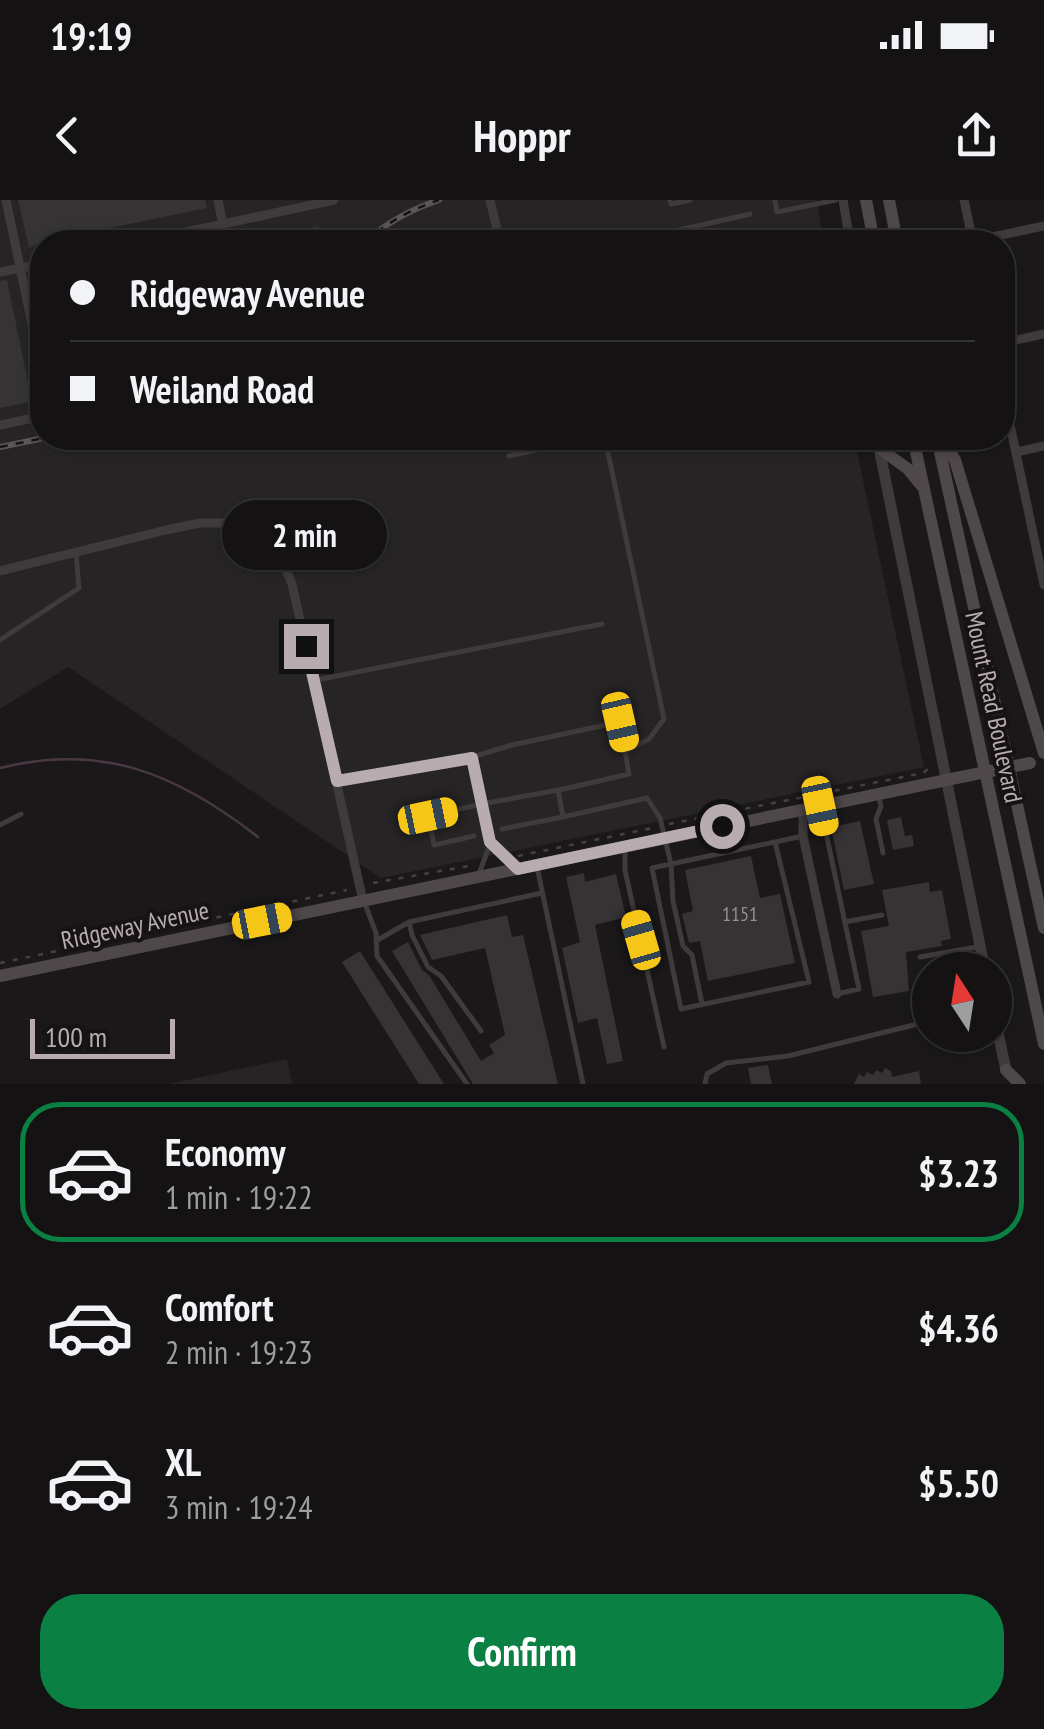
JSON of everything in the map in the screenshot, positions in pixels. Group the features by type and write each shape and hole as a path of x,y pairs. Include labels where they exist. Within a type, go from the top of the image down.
{"main road":[{"path":"866,200 872,230"},
{"path":"889,200 895,230"},
{"path":"889,450 924,488"},
{"name":"Mount Read Boulevard","path":"916,450 1044,1044"},
{"name":"Mount Read Boulevard","path":"942,450 1044,928"},
{"path":"947,450 954,460 1040,759"},
{"name":"Ridgeway Avenue","path":"0,976 363,901 515,863 536,865 624,847 663,832 802,810 1040,759"},
{"path":"1008,1077 1020,1084"}],"street":[{"path":"6,200 30,315"},
{"path":"218,200 223,224"},
{"path":"195,230 334,200"},
{"path":"490,200 498,230"},
{"path":"840,200 847,230"},
{"path":"964,200 970,230"},
{"path":"1015,233 1044,226"},
{"path":"0,272 30,266"},
{"path":"1015,340 1044,334"},
{"path":"0,425 30,419"},
{"path":"1016,452 1044,446"},
{"path":"1015,447 1044,584"},
{"path":"882,450 981,952"},
{"path":"0,571 200,523 222,523 253,534 285,567 363,901"},
{"path":"802,810 803,836 837,994"},
{"path":"1002,1052 1008,1077"}],"lane":[{"path":"670,202 690,200"},
{"path":"775,200 777,212 840,200"},
{"path":"679,230 750,214"},
{"path":"510,456 537,450"},
{"path":"608,450 664,719 648,740 626,751"},
{"path":"0,640 79,588 76,552"},
{"path":"314,680 602,624"},
{"path":"337,781 472,758 512,745 620,722 629,774 428,816 434,846 474,836"},
{"path":"472,758 490,842 478,871"},
{"path":"558,790 564,817"},
{"path":"879,794 881,806 876,819 883,853"},
{"path":"502,828 647,798 656,807 672,864 673,901 682,946 692,955 702,1004"},
{"path":"820,806 859,989 837,994"},
{"path":"0,825 21,814"},
{"path":"775,842 810,982 680,1009 652,868 803,836"},
{"path":"490,842 515,863"},
{"path":"624,847 624,870 664,1046"},
{"path":"536,865 584,1084"},
{"path":"376,941 409,922 542,892"},
{"path":"363,901 376,932 377,956 467,1084"},
{"path":"845,922 882,916"},
{"path":"409,922 428,967 441,976 481,1031"},
{"path":"947,952 980,946"},
{"path":"705,1084 707,1074 726,1063 788,1056 912,1025"}],"path":[{"path":"515,863 924,773 930,766 942,763"},
{"path":"374,884 478,871"},
{"path":"0,963 347,890"}],"shaded area":[{"path":"0,200 817,200 821,230 30,230 30,450 857,450 924,767 381,878 68,667 0,709"},
{"path":"287,1059 292,1084 168,1084"}],"building":[{"path":"18,200 205,200 207,208 100,230 30,230 29,248"},
{"path":"7,280 30,402 0,408 0,281"},
{"path":"901,817 905,836 912,835 914,846 893,850 887,820"},
{"path":"860,821 874,884 844,890 831,827"},
{"path":"751,856 760,898 780,894 795,963 708,981 700,941 689,943 682,914 693,911 685,870"},
{"path":"584,873 585,882 616,874 626,917 595,925 623,1061 607,1064 597,1018 578,1023 562,948 580,942 566,877"},
{"path":"929,882 930,892 942,890 951,939 941,941 942,946 906,952 909,991 873,997 861,931 889,926 882,890"},
{"path":"507,915 512,937 523,935 558,1084 473,1084 392,951 408,942 481,1061 494,1053 489,1045 505,1035 485,948 432,960 420,935"},
{"path":"360,951 444,1084 419,1084 342,962"},
{"path":"768,1065 772,1084 751,1084 748,1068"},
{"path":"885,1068 892,1077 919,1071 921,1084 854,1084 859,1074 873,1075 876,1070 882,1073"}],"waterway":[{"path":"0,768 72,759 136,769 197,796 258,837"}],"railway":[{"path":"379,230 439,200"},
{"path":"0,447 30,441"}],"route":[{"path":"306,646 337,781 472,758 490,842 518,869 722,826"}]}
